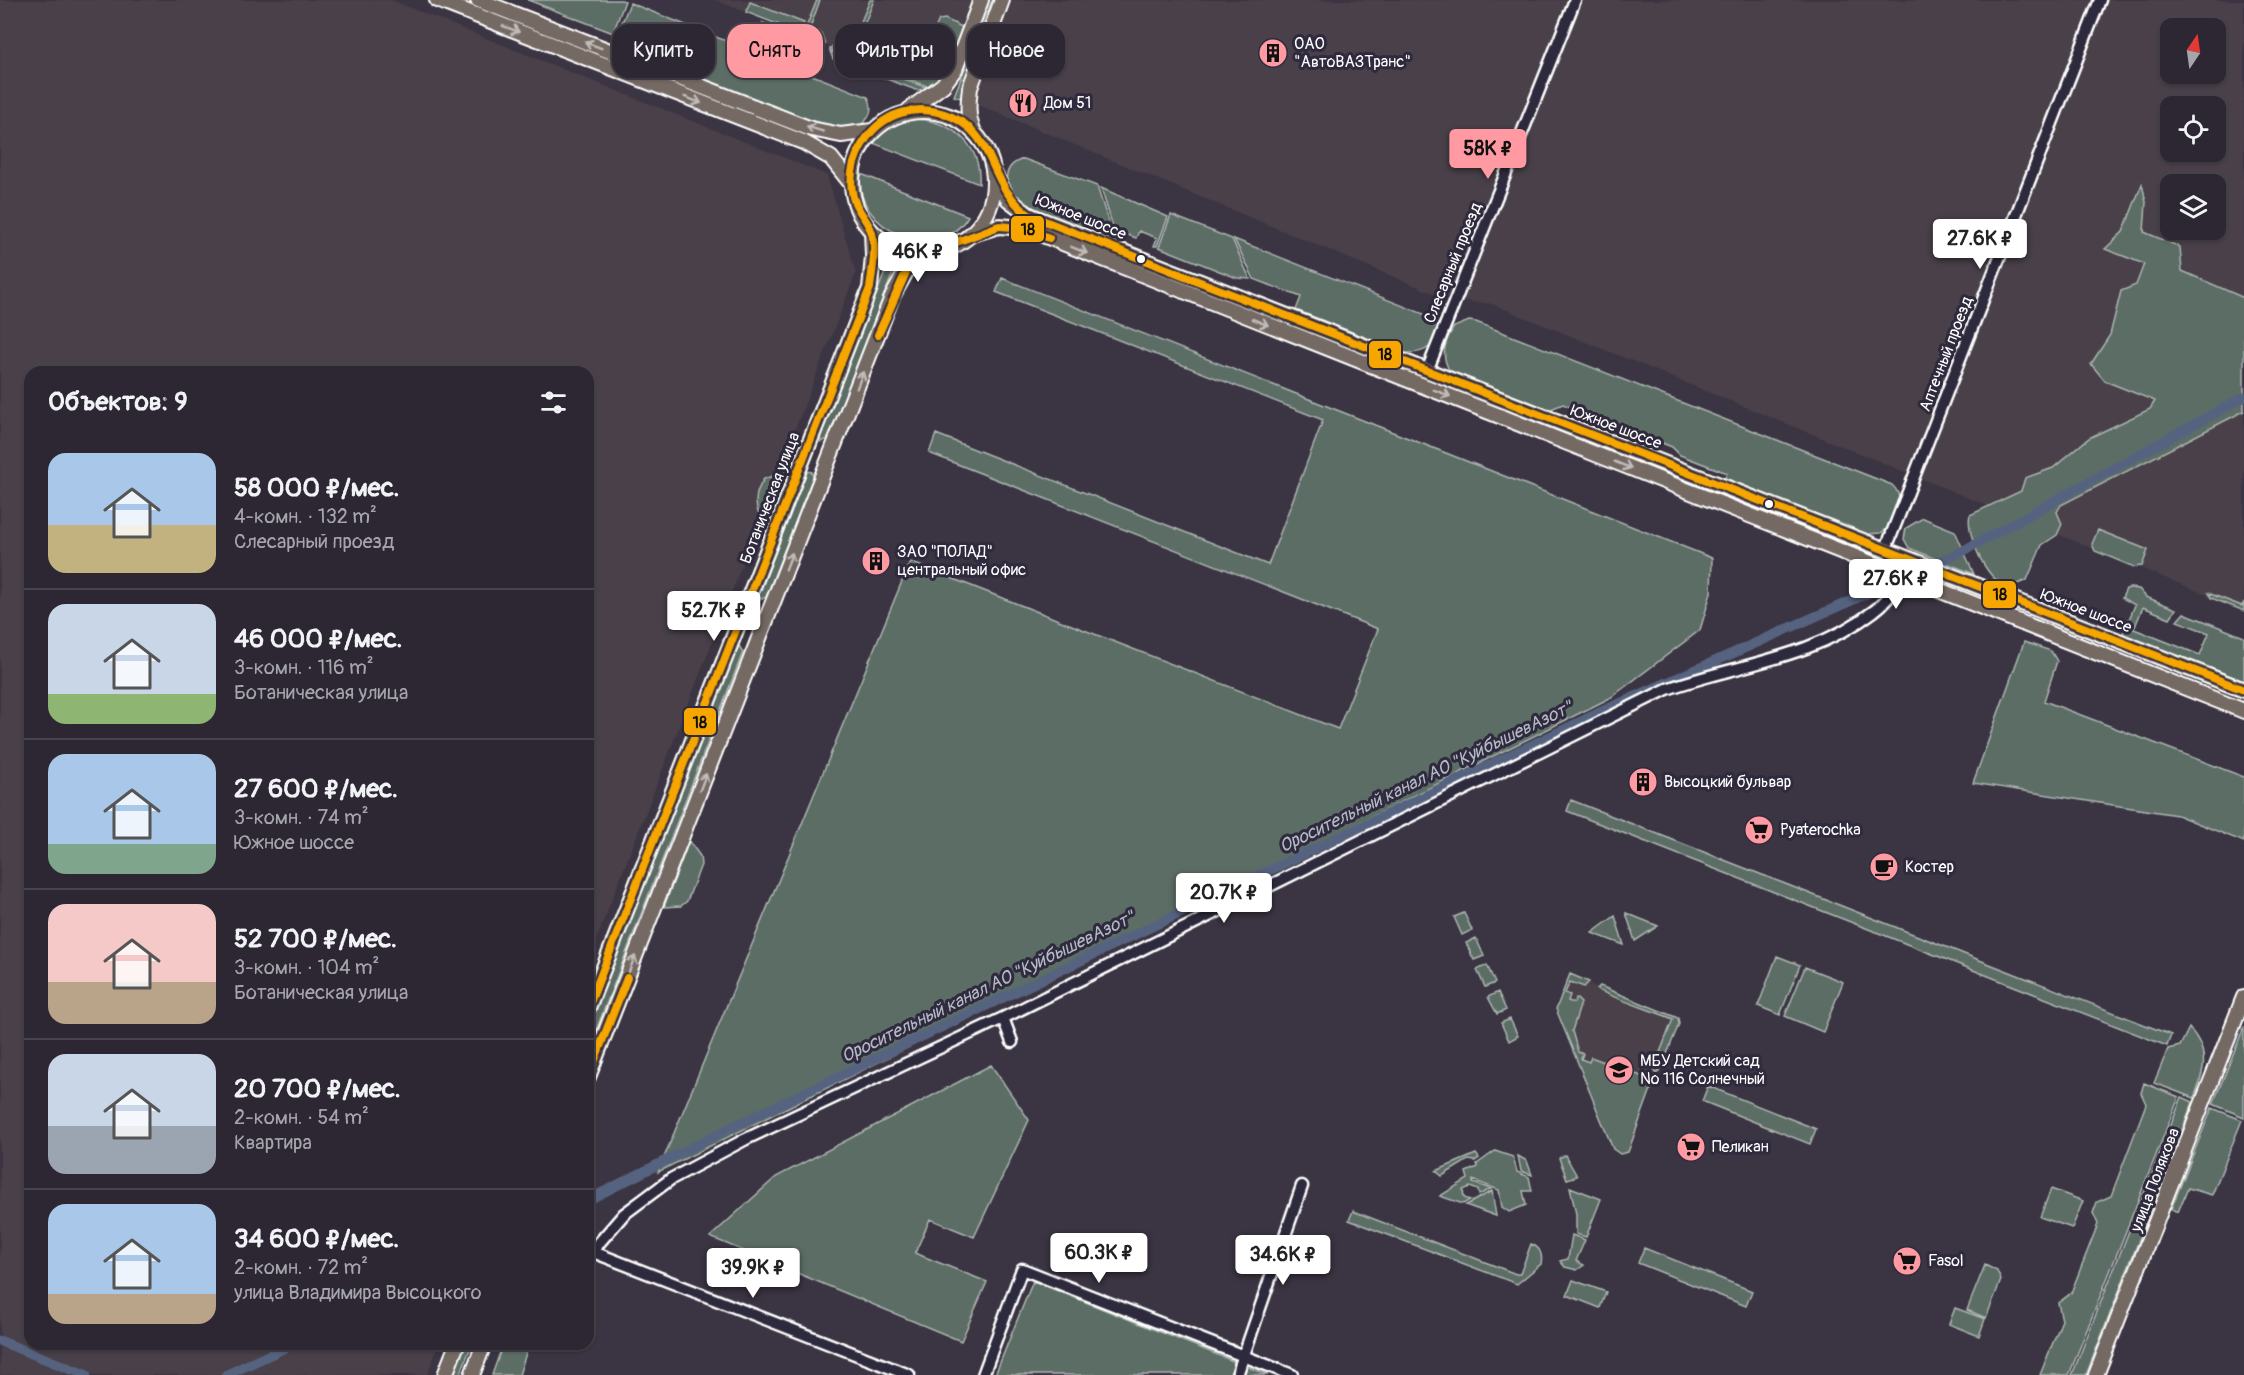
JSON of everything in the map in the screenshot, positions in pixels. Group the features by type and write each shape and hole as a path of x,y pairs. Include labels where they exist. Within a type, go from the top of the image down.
{"main road":[{"path":"437,0 803,142 831,158 850,182 857,210 872,232 895,248 925,254"},
{"path":"478,0 811,129 841,135 872,132"},
{"path":"850,182 855,161 872,132 889,119 908,111 943,85 955,69 981,0"},
{"path":"594,1062 892,297 907,270 925,254 956,243 970,235 990,207 994,173 990,157 976,137 970,123 970,88 1002,0"},
{"path":"908,111 923,110 949,116 961,123 976,137"},
{"name":"Южное шоссе","path":"994,173 1008,199 1029,215 2244,690"},
{"name":"Южное шоссе","path":"970,235 999,226 1024,228 2244,711"},
{"name":"Ботаническая улица","path":"594,993 870,288 873,256 872,232"},
{"path":"804,457 826,466"},
{"path":"742,616 764,624"},
{"name":"улица Полякова","path":"2096,1375 2244,997"},
{"path":"445,1375 455,1350"},
{"path":"472,1375 482,1350"}],"street":[{"name":"Слесарный проезд","path":"1427,371 1575,0"},
{"name":"Аптечный проезд","path":"1886,551 2100,0"},
{"path":"594,1246 624,1214 671,1179 746,1139 1003,1018 1667,689 1767,663 1826,639 1875,610 1904,576"},
{"path":"1003,1018 1012,1042"},
{"path":"1237,1375 1302,1186"},
{"path":"594,1252 909,1375"},
{"path":"983,1375 1022,1269 1292,1375"}],"shaded area":[{"path":"0,0 391,0 827,175 856,273 594,946 594,366 24,366 24,1350 437,1350 427,1375 0,1375"},
{"path":"715,0 2244,0 2244,610 1492,304 1447,299 911,78 955,78 955,24 835,24 835,48 823,43 823,24 775,24"},
{"name":"МБУ Детский сад № 116 Солнечный","path":"1569,976 1676,1018 1626,1148 1615,1144 1566,1032 1574,1011 1557,1005"}],"green space":[{"path":"528,0 625,1 616,24 612,24 612,33"},
{"path":"817,0 820,0 811,24 807,24"},
{"path":"870,0 874,0 864,24 860,24"},
{"path":"992,0 999,0 990,24 982,24"},
{"path":"750,2 804,23 777,24 746,12"},
{"path":"630,3 683,24 621,24"},
{"path":"945,19 964,28 955,60 955,24 937,24 939,20"},
{"path":"715,37 727,41 727,78 820,78 868,97 870,112 862,124 853,129 826,128 699,78 715,78"},
{"path":"830,51 835,53 835,60"},
{"path":"967,63 969,78 961,98 954,96"},
{"path":"884,78 901,78 930,89 916,90"},
{"path":"906,78 942,78 932,88"},
{"path":"910,119 938,123 950,128 960,136 975,156 979,184 873,143 882,130"},
{"path":"1024,159 1097,186 1113,237 1091,232 1059,219 1029,205 1011,192 1007,181 1009,168"},
{"path":"861,174 968,216 955,231 938,238 919,239 900,235 883,225 870,211 862,194"},
{"path":"2142,184 2146,202 2144,232 2180,247 2182,271 2244,298 2244,411 2061,505 2057,512 2062,524 2057,535 2042,545 2027,580 2013,585 2004,584 1990,574 1978,554 1969,523 1970,515 2021,491 2025,478 2053,468 2089,438 2150,409 2155,401 2105,381 2091,364 2110,335 2121,291 2136,285 2144,264 2105,249 2123,232"},
{"path":"1101,188 1168,217 1157,246 1154,246 1157,238 1139,231 1136,238 1114,230"},
{"path":"1171,215 1232,239 1250,279 1237,278 1159,247"},
{"path":"1234,239 1434,318 1439,326 1436,339 1424,350 1405,353 1296,310 1301,297 1254,279"},
{"path":"889,262 896,265 828,439 821,442 820,436"},
{"path":"1002,278 1712,558 1711,593 1700,630 1610,698 658,1172 910,562 1338,729 1378,629 929,453 936,434 1268,565 1323,420 996,292"},
{"path":"1469,321 1892,485 1899,497 1895,518 1881,533 1867,534 1725,478 1727,473 1680,455 1672,447 1563,404 1551,409 1540,407 1451,373 1444,355 1448,338 1454,327"},
{"path":"807,471 812,472 813,477 766,597 761,599 759,595"},
{"path":"785,472 764,526 756,503 760,485 764,479"},
{"path":"1923,518 1955,531 1974,574 1909,548 1904,539 1906,528"},
{"path":"2098,530 2148,550 2142,566 2134,567 2095,551 2092,544"},
{"path":"2126,589 2139,589 2146,597 2176,609 2170,618 2143,607 2134,629 2200,655 2209,633 2177,621 2184,613 2244,637 2244,681 2122,636 2135,605 2122,598"},
{"path":"2208,593 2242,606 2244,602 2244,611 2211,598"},
{"path":"2024,642 2051,651 2057,661 2044,701 2244,777 2244,842 2177,815 1973,783"},
{"path":"739,646 743,652 594,1036 594,1011 735,648"},
{"path":"1571,800 2171,1035 2167,1046 1567,811"},
{"path":"689,841 700,856 701,865 687,901 681,906 664,907"},
{"path":"1464,913 1472,930 1462,935 1454,917"},
{"path":"1626,913 1658,926 1635,941"},
{"path":"1615,916 1624,945 1592,933"},
{"path":"1476,938 1484,956 1474,960 1466,943"},
{"path":"1777,956 1800,965 1780,1015 1758,1006"},
{"path":"1487,965 1495,983 1485,987 1477,970"},
{"path":"1805,967 1843,982 1823,1032 1785,1016"},
{"path":"1570,974 1589,982 1584,987 1570,982 1565,993 1570,995 1568,1001 1574,1003 1576,998 1581,1003 1572,1031 1578,1052 1583,1054 1581,1059 1589,1062 1591,1057 1654,1081 1628,1152 1620,1154 1613,1149 1556,1009"},
{"path":"1600,986 1678,1018 1679,1024 1660,1071 1656,1074 1654,1068 1673,1019 1600,991 1597,989"},
{"path":"1498,992 1506,1010 1497,1014 1488,997"},
{"path":"1510,1019 1518,1036 1509,1041 1501,1023"},
{"path":"2244,1027 2244,1117 2213,1104"},
{"path":"2189,1028 2203,1053 2203,1070 2194,1098 2154,1083 2168,1049 2180,1046"},
{"path":"991,1065 1029,1120 974,1237 930,1219 915,1253 987,1282 961,1341 710,1237 776,1177"},
{"path":"2144,1083 2179,1097 2069,1375 2040,1375 2062,1320 2058,1303 2071,1293 2098,1224 2093,1213 2097,1202 2111,1196 2146,1104 2141,1093"},
{"path":"1708,1086 1816,1129 1810,1144 1702,1101"},
{"path":"2182,1097 2193,1102 2086,1375 2072,1375"},
{"path":"2212,1108 2242,1120 2212,1195 2188,1188 2178,1212 2171,1209"},
{"path":"1495,1151 1513,1157 1517,1172 1529,1177 1532,1191 1523,1191 1526,1205 1509,1212 1502,1207 1499,1190 1473,1180 1473,1183 1491,1189 1479,1195 1478,1190 1470,1187 1463,1190 1464,1198 1470,1200 1463,1204 1440,1196 1468,1179 1466,1172 1478,1167 1477,1164"},
{"path":"1476,1154 1479,1158 1475,1161 1468,1160 1442,1176 1436,1171"},
{"path":"1565,1155 1577,1176 1567,1179 1559,1158"},
{"path":"1518,1156 1527,1161 1532,1175 1521,1171"},
{"path":"1570,1187 1601,1199 1586,1237 1576,1234 1576,1214"},
{"path":"2051,1189 2083,1201 2072,1228 2040,1217"},
{"path":"1492,1191 1496,1216 1466,1205"},
{"path":"1353,1211 1516,1274 1520,1274 1531,1244 1540,1252 1541,1264 1517,1284 1349,1220"},
{"path":"1572,1235 1585,1240 1576,1261 1584,1265 1577,1270 1565,1267 1560,1261 1568,1259"},
{"path":"1644,1248 1752,1291 1746,1306 1638,1263"},
{"path":"1985,1265 1997,1271 2001,1280 1986,1318 1967,1310"},
{"path":"1573,1280 1606,1292 1600,1308 1567,1295"},
{"path":"1033,1281 1268,1375 995,1375"},
{"path":"1955,1308 1985,1319 1979,1336 1949,1324"},
{"path":"459,1350 470,1350 460,1375 449,1375"},
{"path":"501,1350 527,1350 519,1375 492,1375"}],"waterway":[{"name":"Оросительный канал АО \"КуйбышевАзот\"","path":"594,1197 722,1132 1605,710 1961,552 2244,397"},
{"name":"Оросительный канал АО \"КуйбышевАзот\"","path":"0,1341 86,1375"},
{"name":"Оросительный канал АО \"КуйбышевАзот\"","path":"226,1375 280,1350"}],"transit line":[{"name":"18","path":"594,993 870,288 874,247 870,228 853,197 851,184 856,158 869,135 878,125 889,118 910,111 927,110 944,114 967,126 984,146 1008,193 1029,215 2244,690"},
{"name":"18","path":"878,335 907,270 925,254 999,226 1025,228 1049,238"},
{"name":"18","path":"594,1062 627,978"}],"place":[{"name":"ОАО \"АвтоВАЗТранс\"","path":"1273,53"},
{"name":"Дом 51","path":"1023,103"},
{"name":"ЗАО \"ПОЛАД\" центральный офис","path":"876,561"},
{"name":"Высоцкий бульвар","path":"1643,782"},
{"name":"Pyaterochka","path":"1759,830"},
{"name":"Костер","path":"1884,867"},
{"name":"МБУ Детский сад № 116 Солнечный","path":"1619,1070"},
{"name":"Пеликан","path":"1691,1147"},
{"name":"Fasol","path":"1907,1261"}]}
